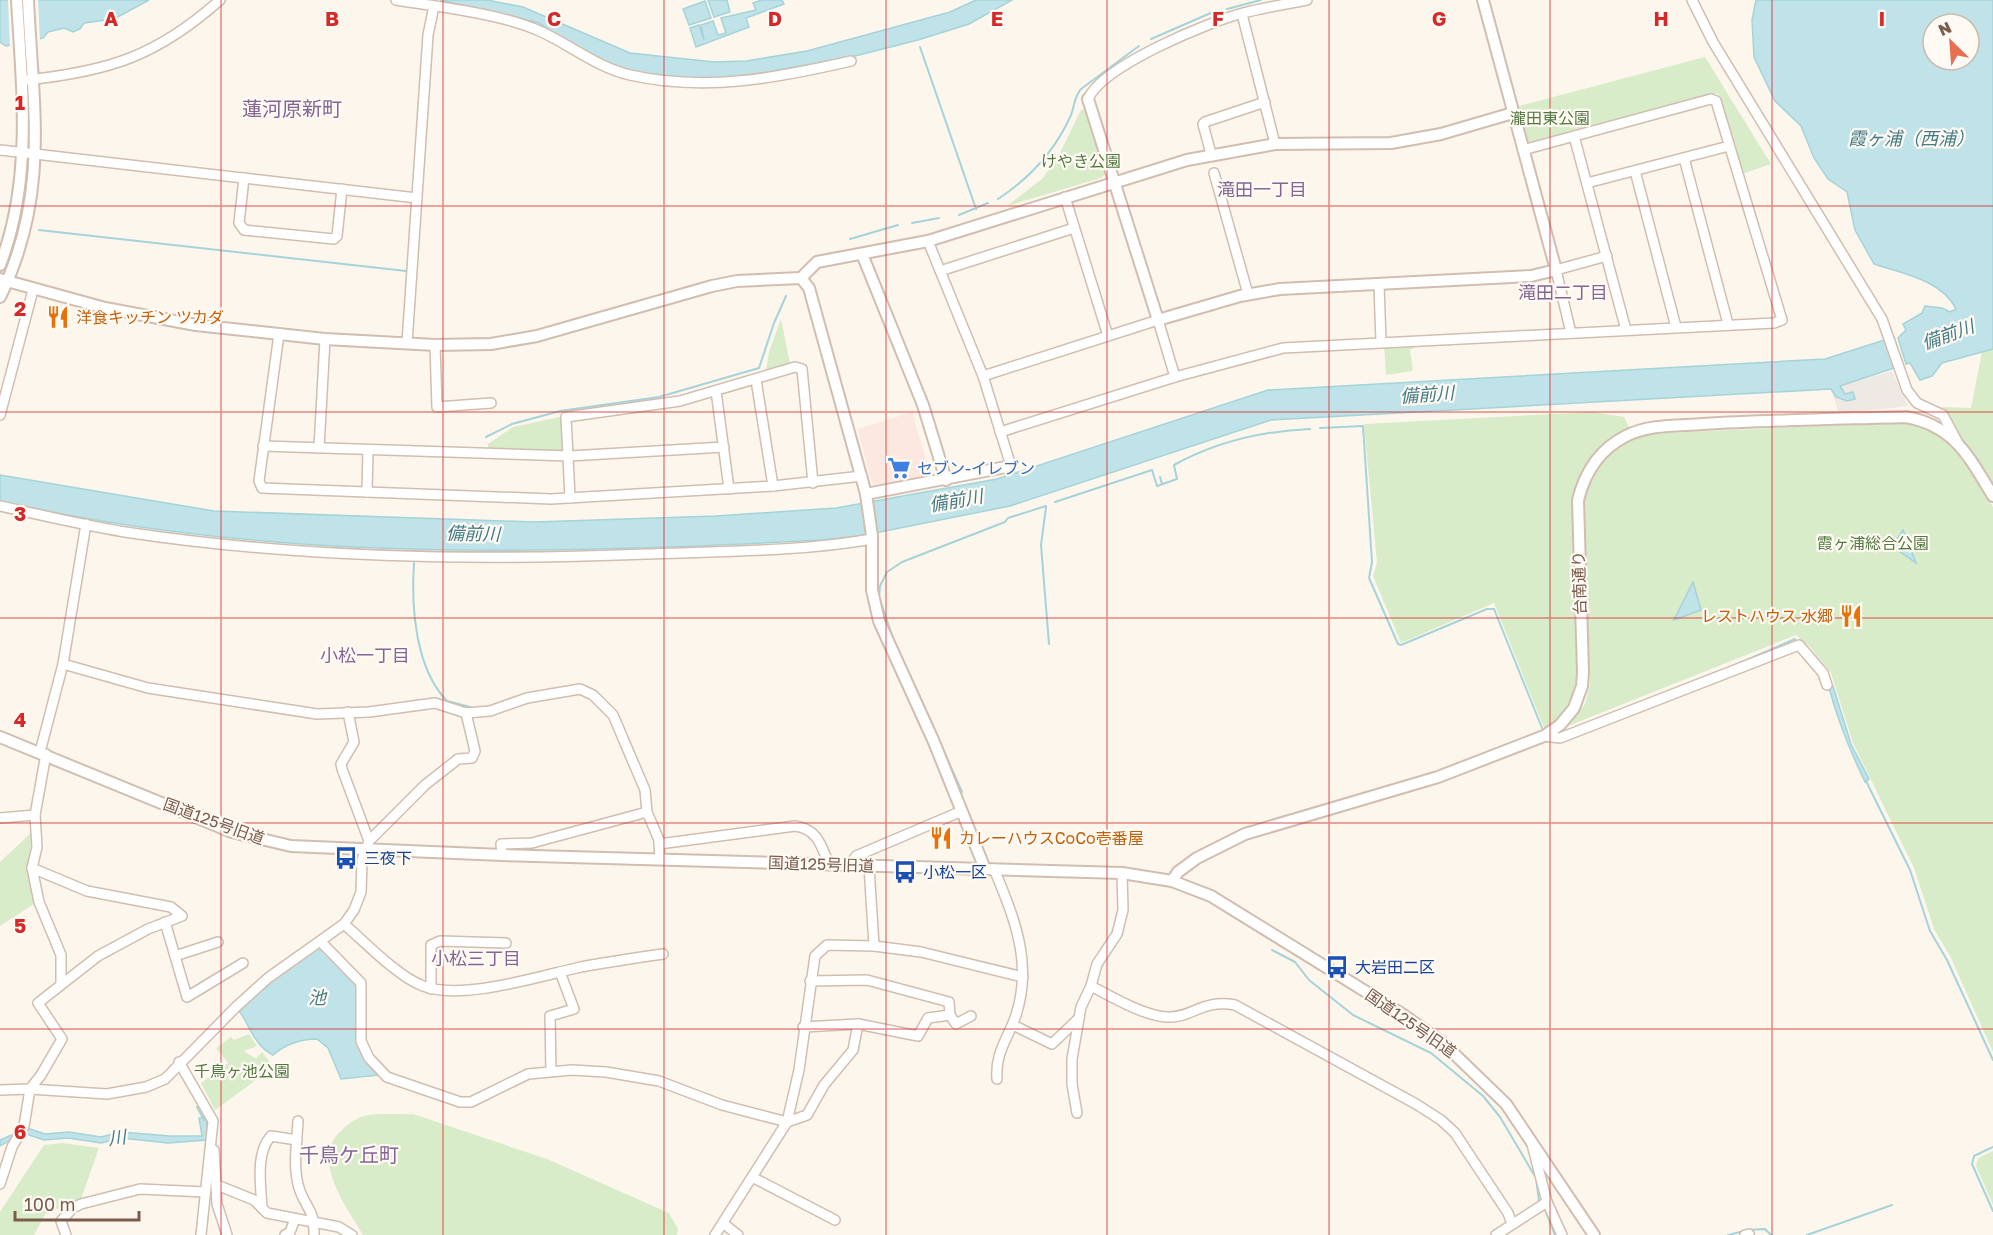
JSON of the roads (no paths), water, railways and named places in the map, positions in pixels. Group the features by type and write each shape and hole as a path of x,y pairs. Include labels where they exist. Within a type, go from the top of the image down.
{"street":[{"path":"0,297 4,280 29,215 36,154 18,0"},
{"path":"0,265 16,214 23,152 28,0"},
{"path":"26,76 81,73 129,61 169,40 220,0"},
{"path":"396,0 434,6 535,29 568,48 633,76 727,84 781,77 851,61"},
{"path":"1175,377 1088,99 1090,92 1149,52 1198,28 1242,14 1306,0"},
{"path":"1483,0 1571,333"},
{"path":"1692,0 1703,24 1882,319 1900,372 1912,398 1917,403 1943,415 1958,442"},
{"path":"407,343 428,35 434,6"},
{"path":"1242,14 1275,144"},
{"path":"1000,432 1267,350 1782,320 1716,101 1711,99 1523,150"},
{"path":"1210,154 1203,124 1205,122 1265,102"},
{"path":"4,280 33,290 167,320 325,339 435,345 491,344 537,336 712,286 737,281 801,278 817,262 928,241 1210,154 1275,144 1391,143 1441,134 1513,113"},
{"path":"1574,136 1626,330"},
{"path":"1587,183 1729,146"},
{"path":"0,150 417,198"},
{"path":"1684,158 1728,324"},
{"path":"1635,171 1676,327"},
{"path":"1214,173 1248,294"},
{"path":"244,178 239,223 244,230 334,238 337,236 342,189"},
{"path":"1065,197 1108,336"},
{"path":"940,271 1074,228"},
{"path":"866,497 1011,466 983,376 928,241"},
{"path":"862,254 923,405 946,480"},
{"path":"983,376 1248,294 1291,288 1531,276 1607,256"},
{"path":"801,278 809,288 862,476 872,538 872,590 879,621 962,811 1014,918 1023,952 1023,994 1013,1025 996,1062 997,1079"},
{"path":"1379,284 1382,342"},
{"path":"0,416 33,290"},
{"path":"279,334 259,481 262,488 570,498 813,483 862,476"},
{"path":"319,448 325,339"},
{"path":"435,345 437,407 491,403"},
{"path":"570,498 566,417 680,401 795,367 802,369 813,483"},
{"path":"756,380 773,486"},
{"path":"716,391 729,489"},
{"name":"台南通り","path":"1172,881 1178,872 1189,864 1237,837 1272,824 1438,777 1544,736 1568,716 1582,686 1578,500 1589,471 1597,458 1615,442 1649,428 1737,422 1906,417 1932,425 1958,442 1993,496"},
{"path":"263,446 569,456 724,447"},
{"path":"367,492 368,450"},
{"path":"0,506 86,525 275,549 422,556 563,557 724,551 872,538"},
{"path":"61,983 61,955 39,902 32,868 37,847 35,815 43,753 63,664 86,525"},
{"path":"1544,736 1560,738 1799,645 1823,673 1827,685"},
{"path":"63,664 148,688 317,714 435,703 466,713 490,711 527,698 580,688 613,714 645,790 647,812 659,844 660,859"},
{"path":"348,712 354,742 341,764 368,845"},
{"path":"0,1090 30,1089 107,1094 132,1091 165,1079 176,1070 179,1062 268,978 344,924 354,910 361,892 362,860 368,845 425,785 458,759 472,758 475,751 466,713"},
{"name":"国道125号旧道","path":"0,737 248,837 298,847 368,845 502,855 1122,873 1172,881 1203,892 1229,906 1424,1028 1460,1057 1492,1088 1531,1138 1594,1235"},
{"path":"850,865 855,855 962,811"},
{"path":"502,855 501,844 532,843 647,812"},
{"path":"0,818 35,815"},
{"path":"659,844 795,826 807,828 815,833 829,864"},
{"path":"869,866 874,946"},
{"path":"0,1184 12,1148 24,1126 30,1089 62,1039 38,1003 61,983 77,975 98,956 165,922 182,916 171,907 87,891 32,868"},
{"path":"1077,1113 1072,1084 1080,1006 1091,986 1097,964 1117,934 1123,910 1122,873"},
{"path":"165,922 187,997 243,963"},
{"path":"344,924 408,978 431,988 464,989 501,985 663,954"},
{"path":"431,988 431,945 440,941 506,943"},
{"path":"175,956 218,942"},
{"path":"321,942 361,983 361,1041 369,1058 387,1077 460,1102 471,1102 528,1074 551,1071 606,1072 658,1081 722,1105 769,1115 787,1122 807,1115 824,1084 853,1050 858,1024"},
{"path":"715,1235 787,1122 799,1070 803,1027 815,956 827,945 874,946 921,952 1023,977"},
{"path":"551,1071 550,1016 574,1009 560,972"},
{"path":"810,981 867,980 949,1002 950,1015 956,1024 971,1016"},
{"path":"1091,986 1115,999 1168,1017 1219,1002 1235,1005 1416,1104 1441,1120 1455,1133 1508,1213 1512,1224"},
{"path":"803,1027 858,1024 918,1036 928,1018 950,1015"},
{"path":"1013,1025 1052,1044 1079,1018"},
{"path":"179,1062 213,1121 213,1141 201,1235"},
{"path":"298,1120 296,1166 300,1191 314,1216 314,1235"},
{"path":"262,1208 260,1174 264,1144 271,1136 297,1140"},
{"path":"1531,1138 1547,1202 1562,1235"},
{"path":"213,1141 217,1164 217,1204 227,1235"},
{"path":"752,1177 835,1220"},
{"path":"217,1185 254,1200 267,1213 339,1227 352,1235"},
{"path":"66,1235 61,1221 73,1208 81,1204 140,1189 205,1192"},
{"path":"1496,1235 1547,1202"},
{"path":"285,1235 290,1232 295,1219"},
{"path":"724,1224 738,1235"}],"water":[{"path":"0,0 149,0 114,19 84,23 80,29 73,32 64,28 48,32 43,38 6,46 0,42"},
{"path":"440,0 487,0 523,7 630,53 714,62 746,61 807,51 950,12 976,0 1012,0 969,24 918,40 855,56 729,79 703,79 631,72 572,47 539,23"},
{"path":"708,0 727,0 730,12 714,17"},
{"path":"762,0 782,0 784,4 746,18 749,27 696,47 690,28 699,25 704,40 701,25 713,21 718,35 726,33 721,18 756,10 753,3"},
{"name":"霞ヶ浦（西浦）","path":"1756,0 1993,0 1993,349 1942,363 1932,376 1920,380 1910,363 1906,364 1898,338 1906,330 1903,324 1922,313 1925,306 1942,308 1950,312 1956,309 1950,299 1931,284 1874,264 1855,230 1847,192 1828,179 1814,158 1801,126 1775,101 1754,57 1752,20"},
{"path":"705,1 711,18 689,25 683,9"},
{"name":"備前川","path":"1894,337 1903,365 1840,386 1845,394 1853,392 1855,399 1847,401 1836,397 1831,389 1271,420 1010,506 860,536 823,540 616,549 410,549 307,544 204,535 102,521 0,501 0,475 214,511 534,522 716,516 836,508 997,479 1268,390 1825,359"},
{"path":"1903,530 1916,563 1892,546"},
{"path":"1693,582 1701,610 1674,620"},
{"path":"1833,686 1851,744 1869,779 1865,782 1836,712 1829,688"},
{"name":"池","path":"321,945 358,983 359,1042 380,1075 341,1079 328,1048 317,1039 293,1043 273,1055 256,1040 237,1008 269,980"},
{"name":"川","path":"207,1116 207,1140 168,1143 121,1138 101,1143 68,1138 44,1140 23,1133 0,1146 0,1140 27,1128 45,1134 69,1132 101,1137 121,1132 202,1136 199,1118"}],"waterway":[{"path":"1227,9 1261,0"},
{"path":"1151,39 1213,12"},
{"path":"998,199 1031,173 1049,152 1065,128 1081,89 1139,46"},
{"path":"920,47 976,209"},
{"path":"959,215 988,203"},
{"path":"912,223 939,218"},
{"path":"850,239 898,225"},
{"path":"39,230 406,271"},
{"path":"486,437 512,424 560,411 659,397 759,368 786,296"},
{"path":"1320,428 1363,426 1372,562 1369,578 1398,644 1401,645 1487,609 1494,609 1542,728"},
{"path":"1055,502 1152,470 1157,486 1177,479 1174,465 1206,450 1257,435 1310,429"},
{"path":"1160,477 1162,484"},
{"path":"925,708 894,641 879,597 880,586 887,572 902,562 1005,522 1008,518 1046,506"},
{"path":"1046,507 1041,545 1049,644"},
{"path":"414,563 413,598 417,636 428,672 447,701 474,708"},
{"path":"1728,668 1795,639"},
{"path":"1649,699 1722,670"},
{"path":"930,720 962,792"},
{"path":"1866,781 1910,870 1930,931 1947,960 1993,1060"},
{"path":"1272,950 1295,962 1309,980 1353,1015 1431,1053 1483,1096 1500,1117 1536,1178 1539,1201"},
{"name":"川","path":"197,1107 204,1120"},
{"path":"1993,1147 1974,1156 1972,1164 1993,1211"},
{"path":"1807,1235 1892,1205"},
{"path":"1546,1212 1555,1235"},
{"path":"1728,1235 1765,1229 1771,1235"}],"place":[{"name":"洋食キッチン ツカダ","path":"58,317"},
{"name":"セブン-イレブン","path":"899,468"},
{"name":"レストハウス 水郷","path":"1851,616"},
{"name":"カレーハウスCoCo壱番屋","path":"941,838"},
{"name":"三夜下","path":"346,858"},
{"name":"小松一区","path":"905,872"},
{"name":"大岩田二区","path":"1337,967"}],"district":[{"name":"蓮河原新町","path":"292,109"},
{"name":"滝田一丁目","path":"1262,190"},
{"name":"滝田二丁目","path":"1563,293"},
{"name":"小松一丁目","path":"365,656"},
{"name":"小松三丁目","path":"476,959"},
{"name":"千鳥ケ丘町","path":"349,1155"}],"park label":[{"name":"瀧田東公園","path":"1550,118"},
{"name":"けやき公園","path":"1081,161"},
{"name":"霞ヶ浦総合公園","path":"1873,543"},
{"name":"千鳥ヶ池公園","path":"242,1071"}]}
